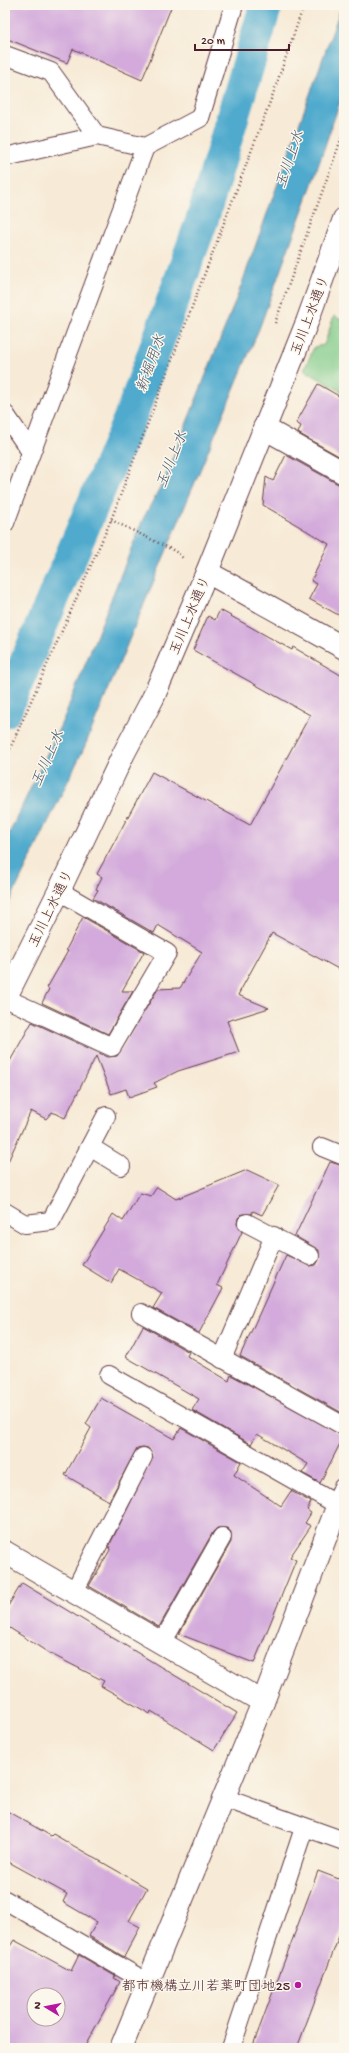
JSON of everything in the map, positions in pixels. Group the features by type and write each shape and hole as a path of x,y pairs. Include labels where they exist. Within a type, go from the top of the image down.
{"street":[{"name":"玉川上水通り","path":"5,999 59,891 124,753 153,698 207,572 342,232"},
{"path":"264,428 344,473"},
{"path":"207,572 344,648"},
{"path":"121,2048 263,1702 341,1497"},
{"path":"5,1552 263,1702"}],"lane":[{"path":"5,157 97,136 145,147 200,118 234,5"},
{"path":"5,55 51,72 97,136"},
{"path":"5,523 145,147"},
{"path":"5,414 31,452"},
{"path":"5,999 112,1047 167,953 59,891"},
{"path":"5,1212 25,1224 51,1221 106,1116"},
{"path":"90,1147 121,1166"},
{"path":"322,1147 344,1156"},
{"path":"247,1223 310,1256"},
{"path":"222,1359 274,1236"},
{"path":"141,1313 344,1426"},
{"path":"109,1375 341,1497"},
{"path":"74,1592 143,1457"},
{"path":"162,1643 222,1537"},
{"path":"224,1798 304,1828 344,1841"},
{"path":"231,2048 304,1828"},
{"path":"5,1900 148,1983"}],"path":[{"path":"5,760 112,520 270,101 304,5"},
{"path":"274,324 344,131"},
{"path":"112,520 175,552"}],"green space":[{"path":"334,316 344,321 344,393 304,370 314,347 324,345"}],"water":[{"name":"玉川上水","path":"342,5 344,5 344,90 311,187 259,329 84,748 5,911 5,842 63,720 143,519 164,480 237,297"}],"building":[{"path":"5,5 172,5 142,80 73,49 67,63 5,38"},
{"path":"318,384 344,399 344,459 298,433 301,426 296,423"},
{"path":"286,455 338,484 344,485 344,618 309,599 317,584 311,581 329,544 263,505 266,477 273,481"},
{"path":"220,610 292,650 293,647 344,677 344,972 272,933 238,995 269,1008 227,1021 239,1052 178,1071 154,1083 157,1087 129,1097 126,1089 111,1094 96,1056 65,1118 52,1112 46,1119 31,1111 5,1168 5,1070 32,1022 108,1057 117,1056 158,989 180,988 202,952 158,925 154,933 93,898 98,890 96,889 102,877 97,874 152,772 250,825 310,715 193,650 208,616 215,620"},
{"path":"83,917 144,952 122,991 133,991 108,1034 42,1003 49,989 47,988 68,951 66,950"},
{"path":"330,1162 344,1166 344,1414 240,1356 286,1255 310,1266 316,1265 319,1260 319,1250 295,1236"},
{"path":"247,1170 279,1185 262,1215 253,1211 251,1214 242,1214 238,1218 237,1224 242,1232 217,1285 223,1288 199,1333 153,1308 162,1293 119,1269 111,1283 82,1265 113,1214 123,1221 140,1193 151,1196 157,1187 176,1199"},
{"path":"143,1326 189,1352 187,1356 229,1381 231,1375 344,1436 320,1483 302,1473 308,1464 257,1434 251,1444 192,1410 199,1399 126,1357"},
{"path":"101,1398 174,1439 181,1428 241,1462 234,1475 281,1506 291,1491 311,1502 307,1510 311,1513 305,1523 311,1526 290,1557 296,1560 254,1663 179,1634 231,1542 231,1532 227,1528 217,1528 213,1532 159,1627 89,1586 110,1550 109,1546 153,1457 148,1448 137,1448 109,1501 65,1475 91,1428 86,1424"},
{"path":"22,1583 237,1713 214,1750 151,1711 150,1714 101,1686 104,1681 49,1653 5,1625 5,1611"},
{"path":"5,1810 51,1836 53,1834 147,1888 129,1921 140,1927 124,1957 89,1936 97,1922 63,1902 67,1894 5,1860"},
{"name":"都市機構立川若葉町団地25","path":"318,1871 344,1881 344,1923 297,2048 252,2048"},
{"path":"14,1940 71,1971 79,1955 115,1976 114,1978 120,1982 84,2048 5,2048 5,1954"}],"waterway":[{"name":"新堀用水","path":"5,711 132,413 202,220 266,5"}],"place":[{"name":"都市機構立川若葉町団地25","path":"298,1985"}]}
